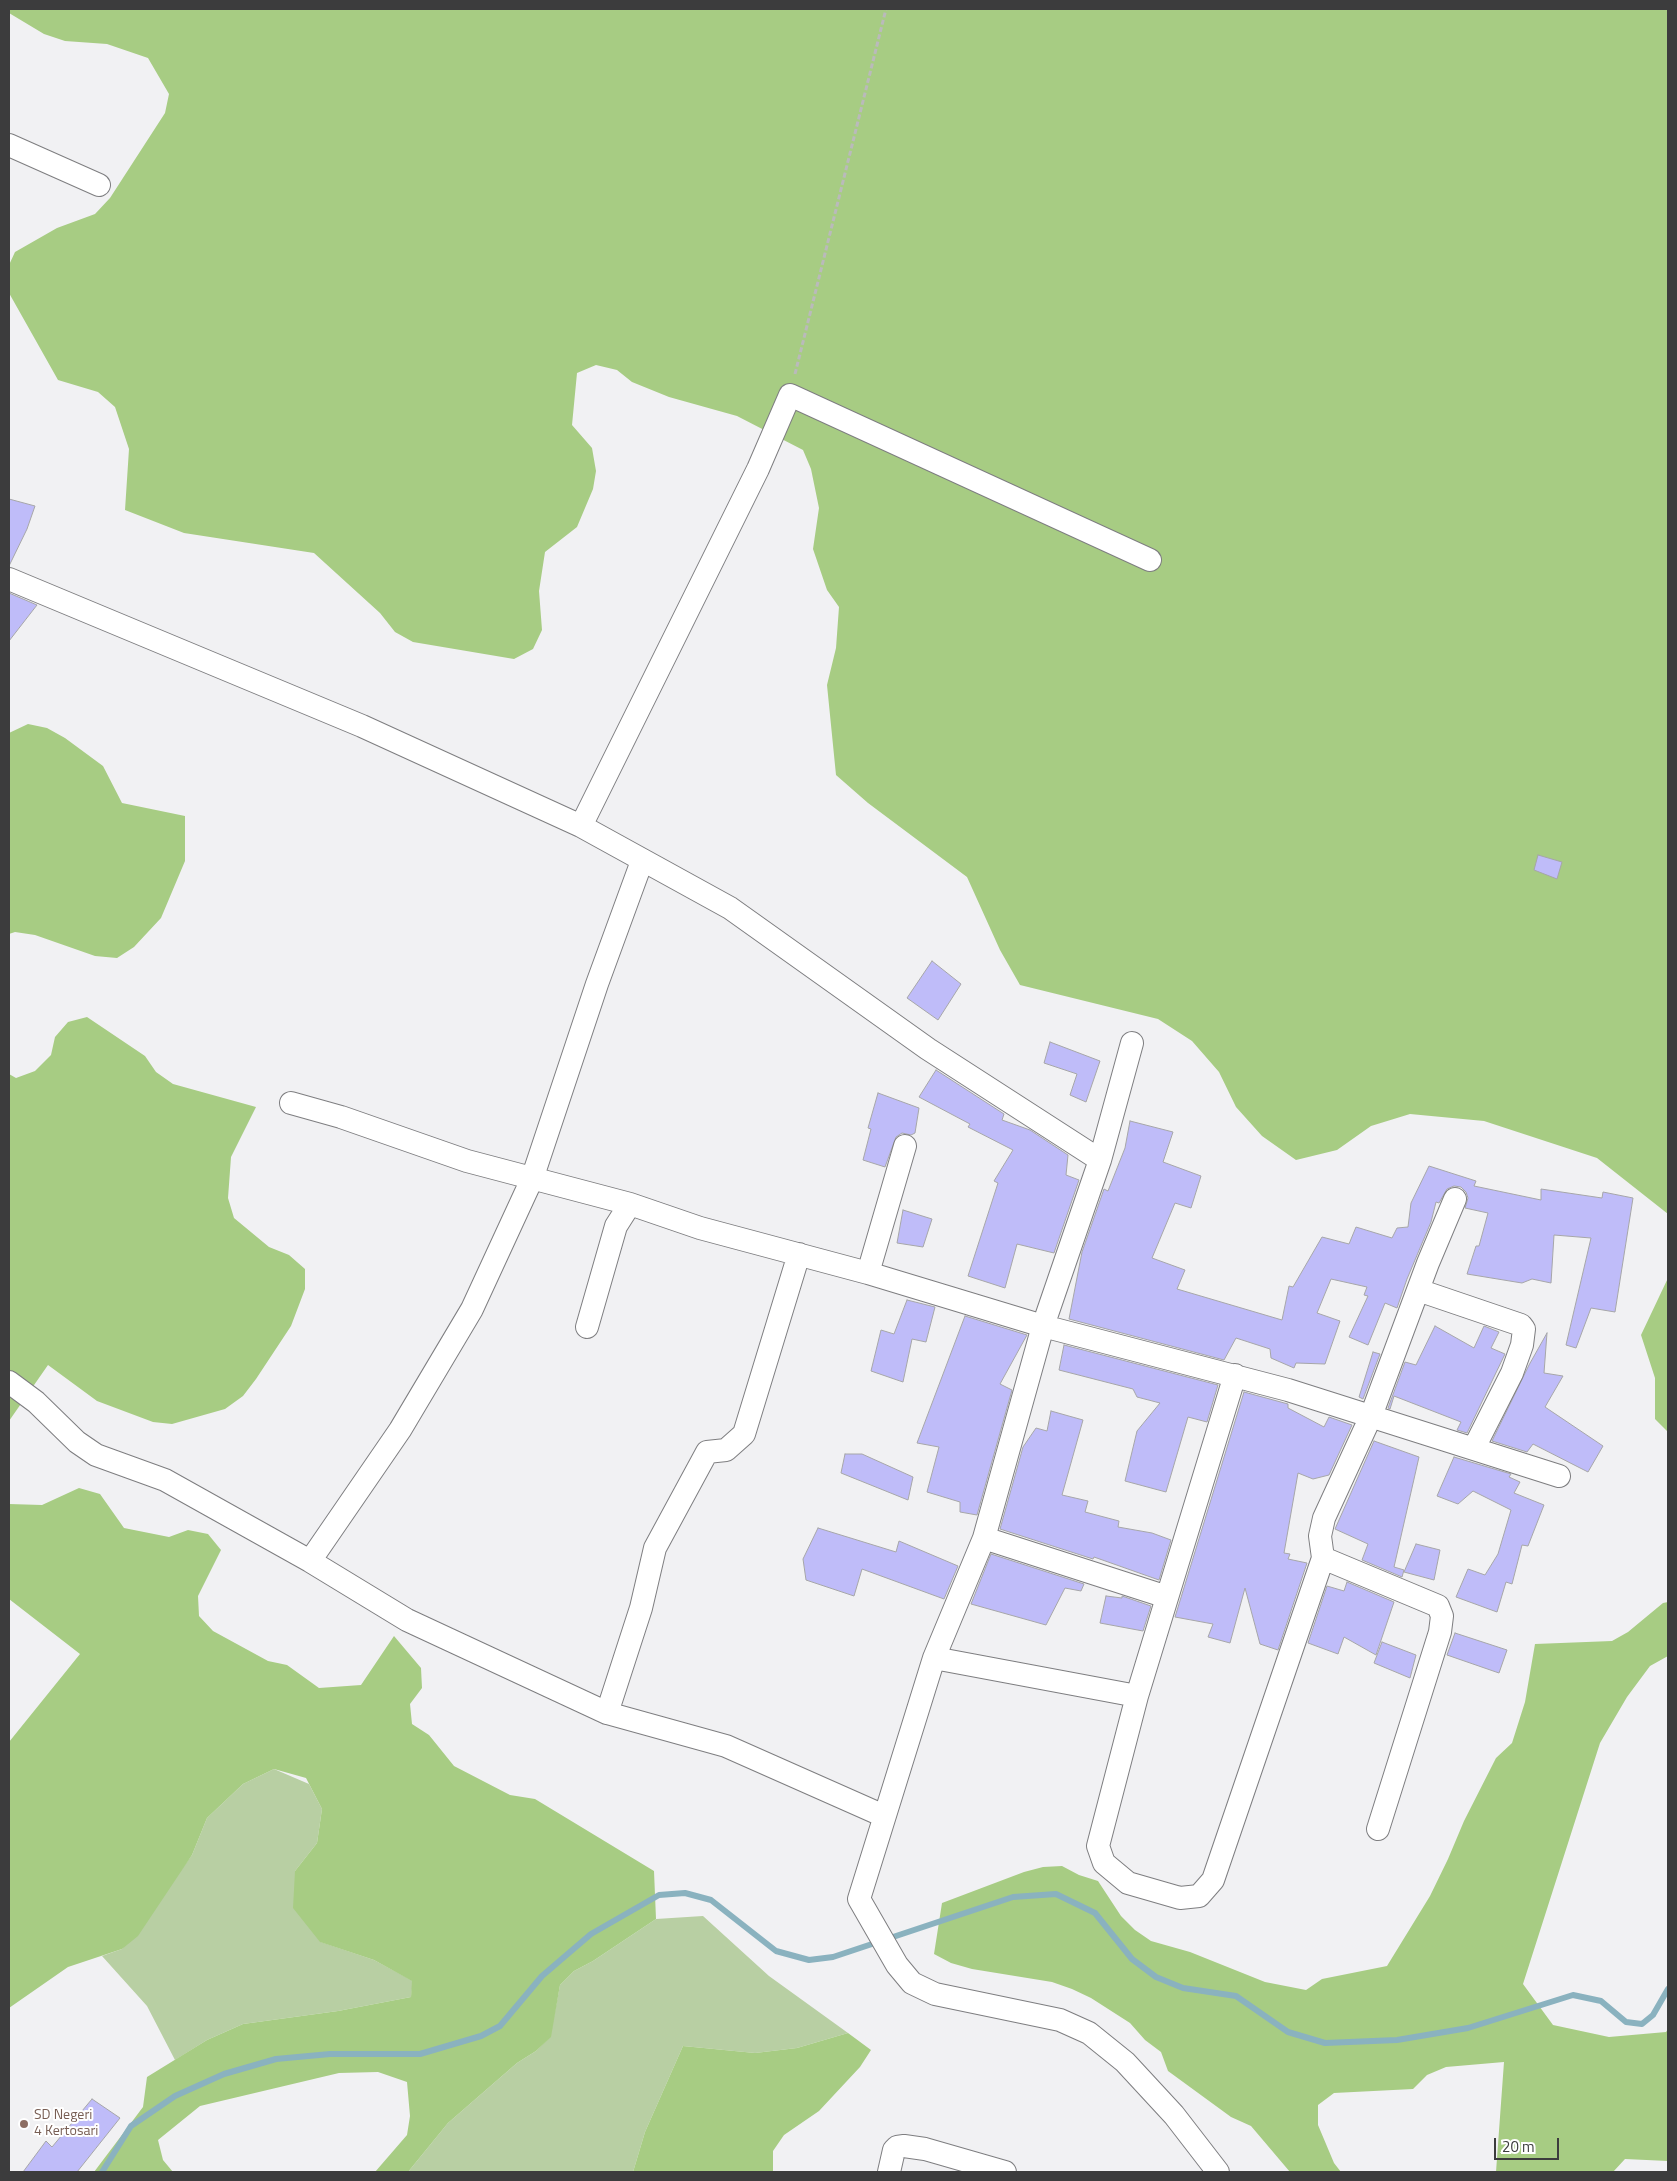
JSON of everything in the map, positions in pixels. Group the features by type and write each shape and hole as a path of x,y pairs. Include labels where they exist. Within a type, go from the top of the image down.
{"street":[{"path":"9,146 99,186"},
{"path":"581,826 758,468 790,395 1150,560"},
{"path":"9,579 362,726 581,826 730,908 928,1049 1100,1160"},
{"path":"310,1560 400,1430 472,1309 532,1179 596,984 642,861"},
{"path":"1132,1043 1100,1160 1043,1326 984,1538 934,1658 859,1899 897,1965 912,1983 935,1994 1060,2020 1089,2033 1125,2062 1174,2114 1216,2171"},
{"path":"291,1103 341,1116 467,1161 630,1204 700,1228 868,1273 1043,1326 1288,1390 1559,1476"},
{"path":"868,1273 905,1146"},
{"path":"1235,1375 1138,1696 1098,1846 1104,1862 1128,1883 1180,1898 1199,1896 1213,1880 1323,1558 1320,1536 1324,1518 1371,1416 1418,1290 1455,1199"},
{"path":"587,1327 616,1226 630,1204"},
{"path":"607,1713 642,1608 655,1548 708,1452 726,1450 744,1434 800,1254"},
{"path":"1418,1290 1521,1325 1524,1330 1522,1344 1512,1373 1474,1448"},
{"path":"9,1382 36,1402 77,1442 96,1455 165,1480 310,1560 407,1620 607,1713 726,1746 884,1816"},
{"path":"984,1538 1167,1597"},
{"path":"1323,1558 1438,1606 1442,1616 1440,1632 1378,1829"},
{"path":"934,1658 1138,1696"},
{"path":"889,2172 894,2150 897,2147 904,2146 925,2149 1005,2172"}],"path":[{"path":"790,395 886,9"}],"green space":[{"path":"9,9 1668,9 1668,1214 1597,1158 1484,1121 1410,1114 1371,1126 1337,1150 1296,1160 1262,1136 1236,1107 1219,1072 1192,1041 1158,1019 1020,985 1000,950 967,877 868,803 836,775 827,685 836,648 839,607 827,590 813,549 819,508 811,469 803,450 737,416 669,397 632,382 617,370 596,365 577,373 572,425 592,448 596,471 593,489 577,527 545,552 539,591 542,630 533,649 514,659 413,642 395,632 380,613 314,553 184,533 125,510 129,449 115,407 98,392 58,380 9,293 9,265 15,252 57,228 95,214 110,198 165,113 169,94 148,58 107,44 65,41 44,34 9,13"},
{"path":"28,724 47,728 65,738 103,766 122,803 185,816 185,861 161,918 134,947 117,958 95,956 35,935 15,932 9,934 9,733"},
{"path":"87,1017 145,1056 156,1072 173,1084 256,1107 231,1157 228,1198 234,1218 269,1247 289,1255 305,1269 305,1289 291,1326 243,1396 225,1409 172,1424 153,1422 97,1401 48,1365 9,1421 9,1074 16,1078 35,1071 51,1055 55,1037 68,1022"},
{"path":"1668,1278 1668,1432 1655,1419 1655,1378 1641,1335"},
{"path":"79,1488 100,1494 124,1528 169,1537 188,1530 208,1534 221,1550 198,1596 199,1616 213,1631 268,1661 287,1665 319,1688 361,1685 394,1636 421,1668 422,1688 410,1704 412,1724 429,1735 454,1766 510,1795 535,1799 654,1871 656,1919 593,1961 574,1971 560,1985 551,2037 536,2051 517,2063 448,2123 408,2172 375,2172 407,2135 410,2116 407,2082 378,2072 339,2073 200,2106 158,2140 163,2160 173,2172 94,2172 143,2107 147,2077 207,2040 243,2024 338,2011 411,1997 412,1981 374,1960 320,1942 293,1908 295,1871 317,1843 322,1809 306,1778 274,1769 243,1784 207,1818 192,1855 138,1936 122,1949 68,1967 9,2008 9,1742 80,1654 9,1599 9,1504 42,1505"},
{"path":"1668,1602 1668,1656 1650,1666 1627,1697 1600,1743 1523,1984 1553,2025 1609,2037 1666,2032 1668,2029 1668,2161 1625,2159 1613,2172 1496,2172 1504,2062 1446,2067 1427,2075 1413,2089 1334,2093 1318,2105 1318,2125 1334,2163 1341,2172 1290,2172 1251,2126 1231,2117 1168,2071 1161,2052 1145,2040 1130,2023 1091,1998 1052,1982 972,1969 951,1963 934,1954 942,1903 1024,1872 1043,1867 1062,1866 1079,1875 1098,1881 1121,1916 1135,1930 1151,1941 1190,1952 1265,1982 1306,1990 1322,1979 1387,1966 1430,1896 1464,1821 1496,1758 1512,1743 1525,1702 1535,1644 1612,1641 1628,1632 1663,1603"},
{"path":"274,1769 309,1784 322,1809 317,1843 295,1871 321,1942 374,1960 413,1981 411,1997 338,2011 243,2024 207,2040 175,2060 147,2006 102,1956 122,1949 192,1855 207,1818 243,1784"},
{"path":"703,1916 769,1976 848,2033 797,2048 755,2053 683,2046 645,2132 633,2172 408,2172 448,2123 517,2063 536,2051 550,2037 560,1985 574,1971 593,1961 656,1919"},
{"path":"848,2033 871,2050 860,2067 819,2111 784,2135 773,2151 773,2172 633,2172 645,2132 683,2046 755,2053 797,2048"}],"building":[{"path":"9,499 35,506 27,529 9,566"},
{"path":"9,593 37,605 9,641"},
{"path":"1538,855 1562,862 1557,879 1534,870"},
{"path":"932,961 961,984 938,1020 907,998"},
{"path":"1050,1042 1100,1061 1086,1102 1070,1095 1077,1074 1044,1063"},
{"path":"936,1070 1004,1114 1002,1120 1030,1130 1068,1155 1066,1175 1079,1180 1054,1253 1017,1244 1005,1288 968,1276 998,1183 994,1181 1013,1150 968,1127 970,1124 919,1097"},
{"path":"878,1093 919,1108 915,1133 911,1135 902,1133 896,1137 885,1167 863,1160 871,1129 868,1128"},
{"path":"1130,1121 1173,1132 1163,1162 1201,1176 1191,1208 1175,1203 1152,1258 1185,1270 1177,1289 1282,1320 1289,1286 1293,1287 1322,1237 1349,1244 1356,1227 1392,1238 1397,1228 1408,1227 1411,1203 1429,1166 1476,1181 1474,1186 1541,1200 1541,1189 1602,1198 1603,1192 1633,1198 1615,1312 1591,1308 1576,1348 1566,1345 1591,1238 1554,1235 1551,1283 1532,1279 1522,1283 1467,1274 1476,1246 1479,1246 1488,1213 1465,1208 1468,1198 1466,1192 1461,1187 1454,1186 1447,1189 1439,1203 1436,1202 1431,1222 1397,1308 1385,1303 1368,1345 1349,1337 1368,1296 1364,1295 1367,1287 1331,1279 1317,1313 1340,1321 1325,1364 1296,1363 1294,1368 1271,1358 1270,1349 1236,1338 1224,1360 1069,1319 1082,1252 1104,1189 1108,1191 1125,1148"},
{"path":"903,1210 932,1219 923,1247 897,1243"},
{"path":"907,1300 935,1307 926,1342 912,1339 903,1382 871,1371 881,1330 894,1334"},
{"path":"965,1316 1027,1335 1000,1384 1012,1390 977,1515 960,1512 960,1502 927,1492 939,1447 917,1443"},
{"path":"1435,1326 1474,1348 1484,1326 1499,1332 1491,1348 1505,1354 1467,1433 1457,1430 1461,1422 1394,1396 1390,1409 1388,1408 1405,1362 1416,1365"},
{"path":"1547,1333 1544,1373 1563,1376 1545,1407 1603,1446 1588,1472 1533,1444 1527,1452 1492,1441 1529,1365"},
{"path":"1064,1345 1218,1385 1207,1422 1188,1417 1166,1492 1125,1481 1137,1431 1160,1403 1137,1397 1133,1389 1059,1370"},
{"path":"1373,1352 1380,1354 1363,1399 1359,1397"},
{"path":"1244,1392 1288,1404 1288,1408 1324,1427 1329,1417 1352,1425 1329,1475 1313,1479 1298,1473 1284,1553 1290,1554 1288,1559 1307,1563 1278,1650 1260,1644 1245,1588 1230,1643 1208,1637 1213,1624 1175,1617"},
{"path":"1051,1411 1083,1420 1062,1495 1088,1501 1085,1512 1119,1521 1118,1527 1152,1533 1171,1540 1159,1580 1094,1557 1093,1559 1000,1529 1023,1447 1036,1428 1047,1431"},
{"path":"1374,1441 1419,1457 1394,1567 1404,1570 1402,1577 1362,1560 1368,1544 1335,1529"},
{"path":"845,1454 862,1454 913,1477 908,1500 841,1473"},
{"path":"1454,1457 1511,1474 1509,1477 1520,1482 1514,1493 1544,1505 1528,1546 1522,1545 1512,1584 1506,1582 1497,1612 1456,1597 1468,1569 1485,1575 1498,1554 1511,1510 1473,1491 1458,1504 1437,1496"},
{"path":"818,1528 896,1552 899,1541 958,1566 944,1599 862,1569 854,1596 806,1580 803,1559"},
{"path":"1416,1544 1440,1550 1434,1580 1404,1572"},
{"path":"991,1554 1084,1584 1081,1591 1065,1588 1046,1625 971,1604"},
{"path":"1347,1582 1394,1602 1376,1655 1344,1637 1338,1654 1308,1643 1327,1586 1344,1591"},
{"path":"1106,1596 1122,1598 1122,1596 1151,1606 1143,1631 1100,1623"},
{"path":"1455,1633 1507,1650 1499,1673 1447,1655"},
{"path":"1382,1642 1416,1655 1410,1678 1374,1663"},
{"path":"92,2099 120,2118 77,2172 23,2172 46,2141 52,2147"}],"waterway":[{"path":"102,2172 131,2126 175,2096 224,2074 276,2059 330,2054 420,2054 481,2036 500,2026 542,1976 591,1934 659,1895 685,1893 711,1900 776,1951 809,1960 833,1957 1013,1897 1056,1894 1095,1913 1132,1959 1156,1977 1183,1988 1236,1996 1288,2032 1325,2043 1397,2040 1468,2028 1573,1995 1601,2001 1626,2022 1642,2024 1653,2015 1668,1989"}],"place":[{"name":"SD Negeri 4 Kertosari","path":"24,2124"}]}
